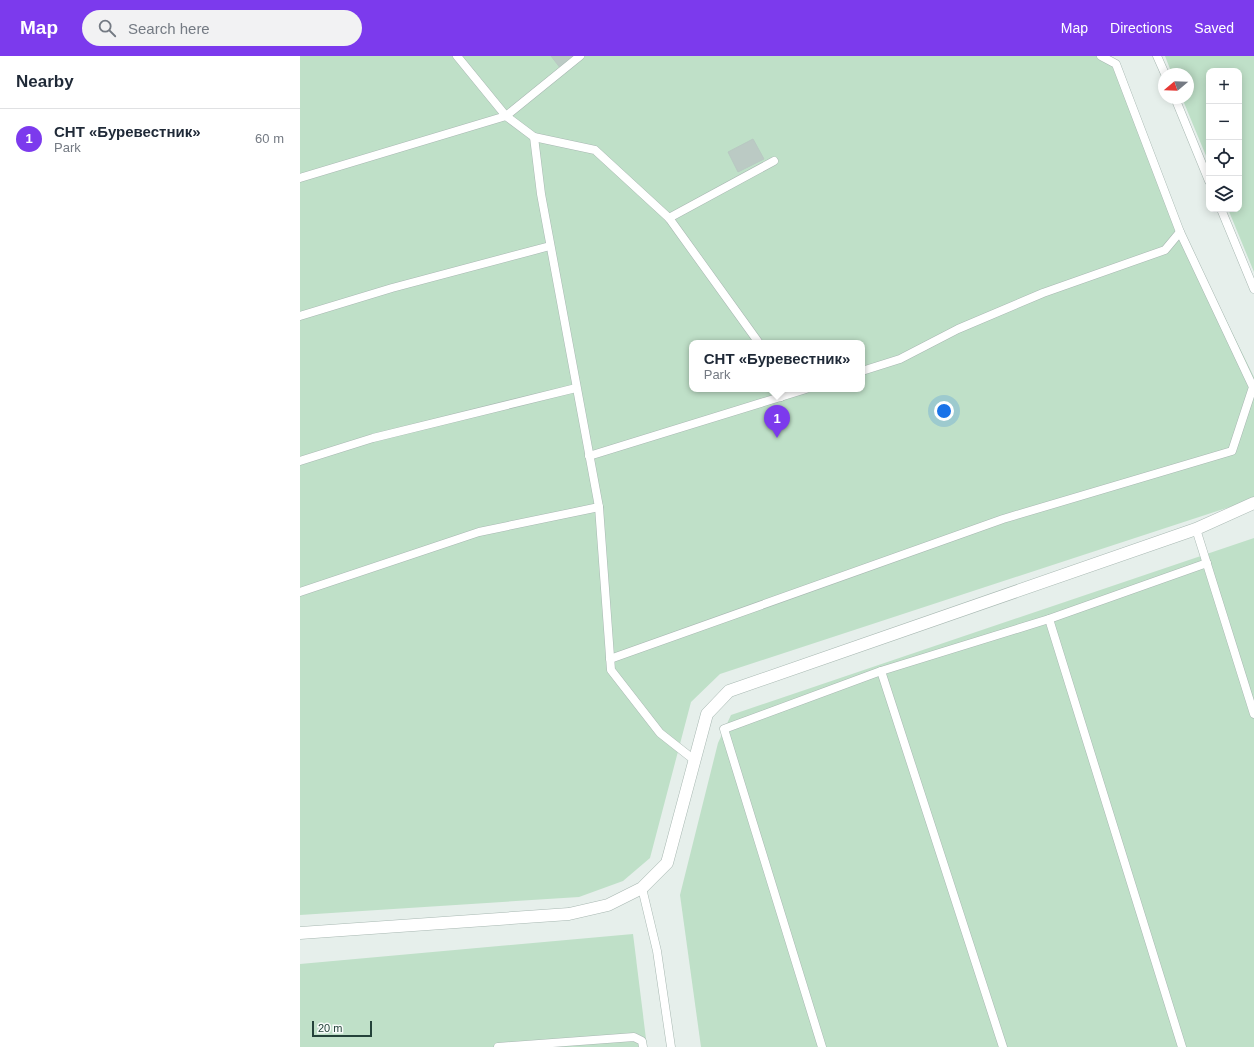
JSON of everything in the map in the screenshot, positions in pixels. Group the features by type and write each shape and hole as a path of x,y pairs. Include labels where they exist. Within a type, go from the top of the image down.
{"street":[{"path":"300,933 569,914 608,905 642,888 667,864 693,759 706,714 729,691 1196,529 1254,503"}],"lane":[{"path":"457,56 506,116 534,137 595,150 669,218 757,340"},
{"path":"300,178 506,116 580,56"},
{"path":"610,659 1004,519 1232,451 1253,387 1180,232 1116,64 1101,56"},
{"path":"1157,56 1162,68"},
{"path":"1177,104 1207,176"},
{"path":"534,137 550,246 599,507 612,670 660,732 693,759"},
{"path":"669,218 774,161"},
{"path":"1222,212 1254,289"},
{"path":"865,370 900,359 958,329 1043,293 1165,250 1180,232"},
{"path":"300,316 392,288 550,246"},
{"path":"300,461 373,438 576,388"},
{"path":"589,456 779,393"},
{"path":"300,592 479,532 599,507"},
{"path":"1196,529 1254,714"},
{"path":"822,1047 724,729 881,672 1049,619 1207,563"},
{"path":"1049,619 1182,1047"},
{"path":"881,672 1003,1047"},
{"path":"642,888 657,951 671,1047"},
{"path":"498,1047 634,1037 642,1041 644,1047"}],"green space":[{"path":"300,56 1108,56 1179,224 1254,377 1254,499 720,674 691,702 650,858 623,881 579,897 300,915"},
{"path":"1165,56 1254,56 1254,272 1229,212 1242,212 1242,68 1206,68 1206,156 1184,104 1194,104 1194,68 1170,68"},
{"path":"1254,538 1254,1047 701,1047 680,895 718,743 731,715"},
{"path":"633,934 647,1047 300,1047 300,964"}],"building":[{"path":"551,56 577,56 561,69"},
{"path":"753,139 764,159 738,172 728,152"}],"place":[{"name":"СНТ «Буревестник»","path":"777,438"}]}
